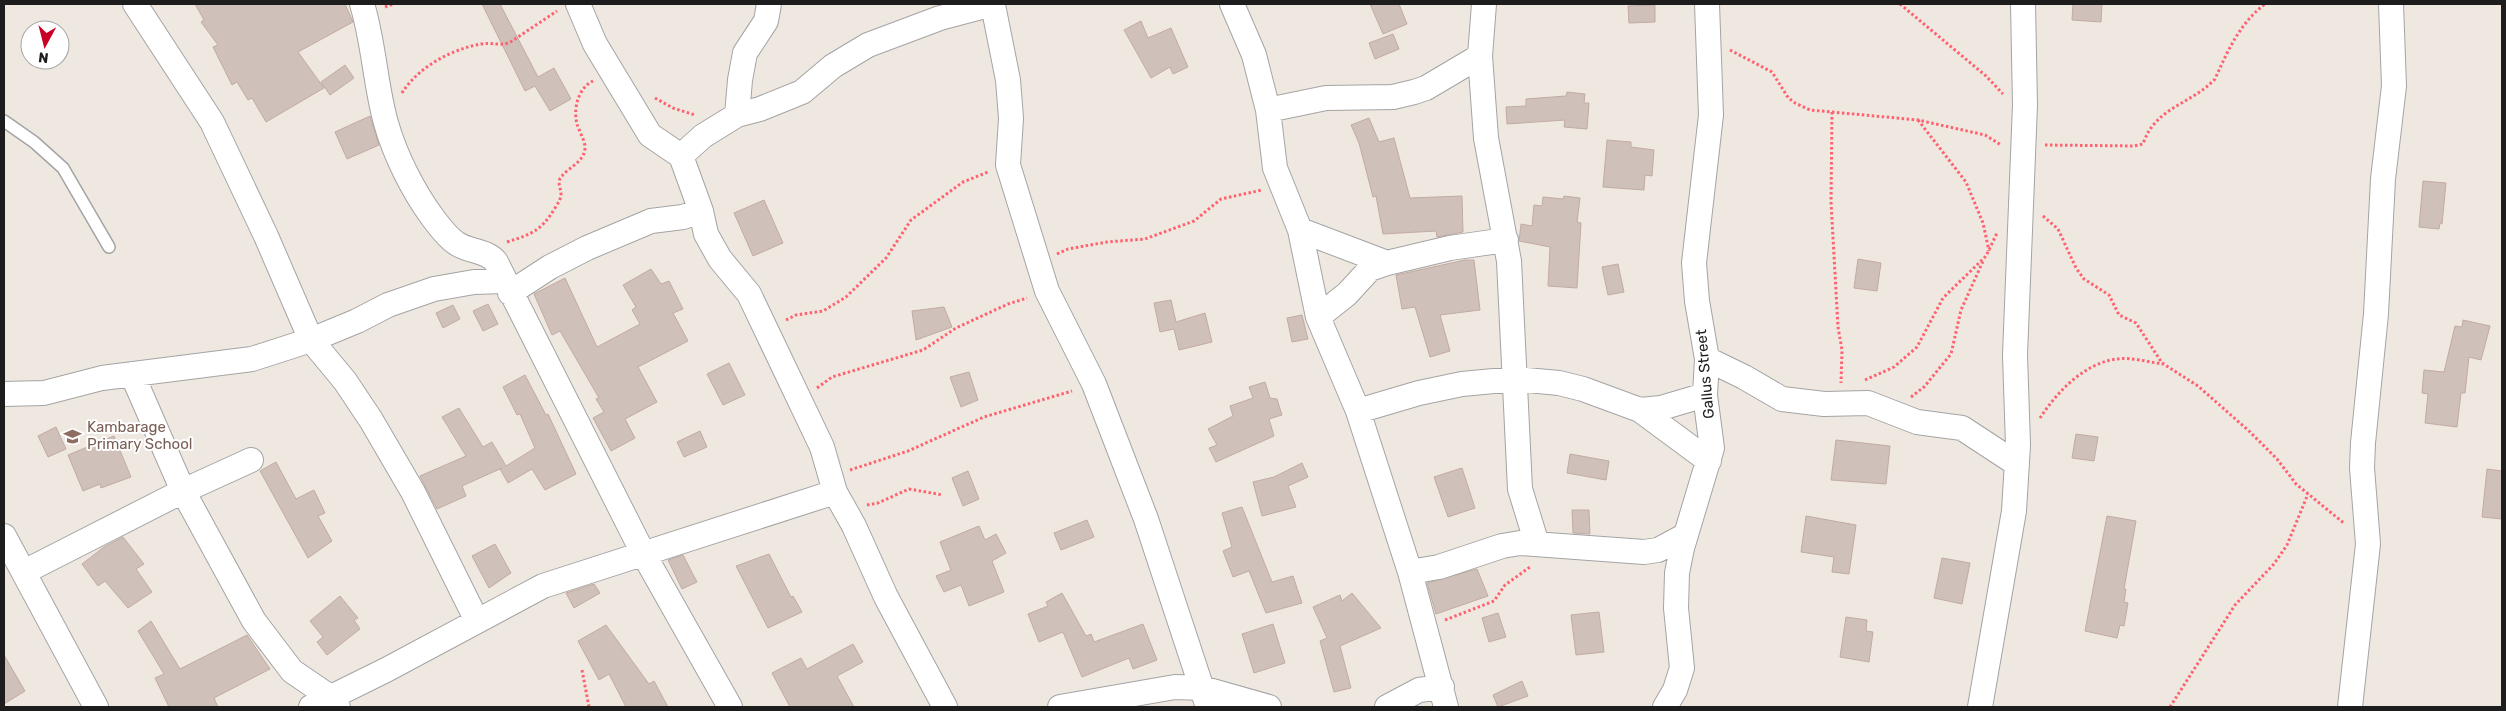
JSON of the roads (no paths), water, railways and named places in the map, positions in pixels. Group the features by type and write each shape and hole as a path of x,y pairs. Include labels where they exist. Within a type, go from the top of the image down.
{"street":[{"path":"135,4 212,122 266,236 312,340 345,381 372,420 413,492 477,621"},
{"path":"362,4 368,24 386,122 398,158 432,216 455,243 492,256 643,553 730,707"},
{"path":"732,118 746,52 766,21 769,4"},
{"path":"681,156 704,136 732,118 802,92 833,66 868,45 940,18 993,4 1009,90 1011,118 1008,165 1050,296 1094,384 1146,519 1205,698"},
{"path":"1232,4 1254,55 1268,110 1275,168 1300,230 1318,317 1358,411 1410,572 1444,697"},
{"path":"1484,4 1480,56 1486,138 1506,240 1520,489 1535,554"},
{"name":"Gallus Street","path":"1665,707 1675,690 1682,668 1676,608 1677,574 1686,535 1712,448 1705,394 1707,359 1697,300 1694,263 1711,115 1707,4"},
{"path":"1980,707 2014,511 2017,455 2015,355 2023,202 2025,119 2023,4"},
{"path":"2350,707 2368,544 2363,481 2363,443 2376,314 2383,180 2394,86 2392,4"},
{"path":"570,6 650,135 681,156 701,211 706,234 720,259 749,294 802,402 822,447 837,492 886,597 946,707"},
{"path":"1268,110 1326,98 1393,97 1414,92 1426,88 1480,56"},
{"path":"4,394 44,393 102,378 252,359 312,340 357,321 388,305 434,289 474,282 507,287 588,248 651,221 683,218 701,211"},
{"path":"1300,230 1387,262"},
{"path":"1318,317 1347,294 1370,269 1387,262 1450,248 1506,240"},
{"path":"1707,359 1744,377 1782,399 1801,403 1840,399 1868,403 1917,422 1962,428 2017,455"},
{"path":"132,374 183,491 259,629 292,671 327,704 386,670 543,586 837,492"},
{"path":"1358,411 1428,391 1462,384 1515,379 1575,387 1640,410 1709,461"},
{"path":"1640,410 1662,408 1705,394"},
{"path":"24,572 183,491 251,460"},
{"path":"1410,572 1439,567 1502,546 1535,554 1644,552 1658,550 1686,535"},
{"path":"4,536 96,707"},
{"path":"1060,707 1175,687 1205,698 1236,696 1269,707"},
{"path":"1387,707 1420,690 1444,697"}],"lane":[{"path":"4,121 34,142 63,168 109,246"}],"place":[{"name":"Kambarage Primary School","path":"73,436"}]}
